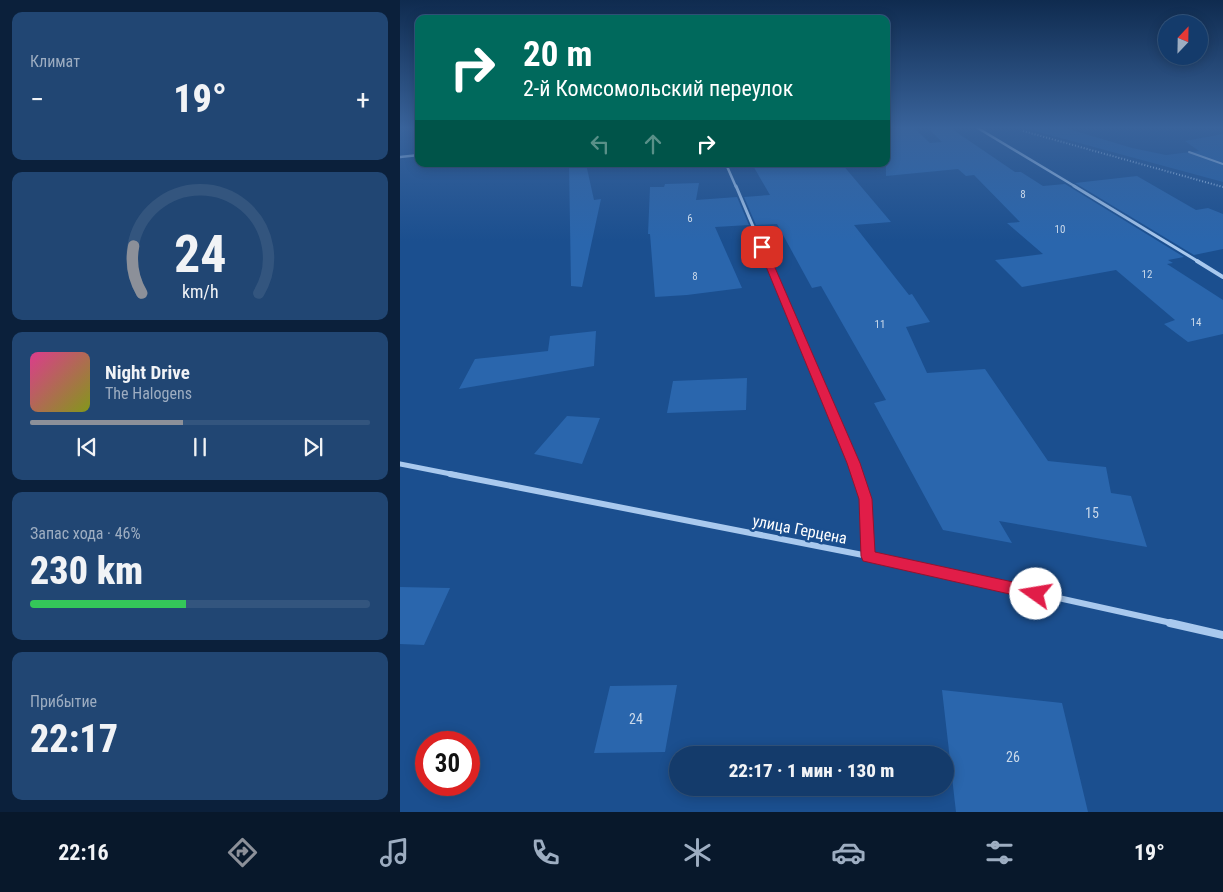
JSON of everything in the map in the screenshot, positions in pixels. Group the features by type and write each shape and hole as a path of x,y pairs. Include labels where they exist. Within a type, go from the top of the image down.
{"street":[{"path":"1037,165 1223,277"},
{"path":"727,167 854,463 866,499 868,556"},
{"name":"улица Герцена","path":"400,464 868,556 1223,635"}],"path":[{"path":"1144,165 1223,187"}],"shaded area":[{"path":"1160,165 1223,165 1223,182"}],"building":[{"path":"890,165 1005,165 1015,172 1021,172 1043,186 1065,184 1184,257 1168,260 1173,263 1167,264 1223,300 1223,334 1188,342 1164,324 1175,320 1116,270 1022,287 995,260 1043,254 1007,223 1020,222 974,175 966,176 958,169 886,176 886,167 890,167"},
{"path":"569,167 587,167 594,200 601,199 582,287 571,286"},
{"path":"754,167 845,167 891,222 854,225 909,295 912,294 930,322 906,327 927,373 985,369 1048,461 1106,467 1111,493 1131,496 1147,547 999,521 1012,543 943,530 874,403 886,400 821,286 812,288 777,224 756,225 744,197 770,195"},
{"path":"1137,176 1196,210 1208,208 1223,214 1223,249 1194,255 1075,183"},
{"path":"699,183 696,200 737,197 749,225 715,227 742,288 655,297 650,234 648,234 650,187 664,187 665,184"},
{"path":"596,331 594,366 459,389 475,359 548,351 550,336"},
{"path":"747,378 746,410 667,413 673,381"},
{"path":"567,416 600,418 582,464 534,454"},
{"path":"400,587 450,588 424,645 400,644"},
{"path":"677,685 665,752 594,753 610,686"},
{"path":"942,690 1062,703 1088,812 956,812 954,746 948,746"}],"route":[{"path":"762,247 854,463 866,499 868,556 1036,594"}]}
